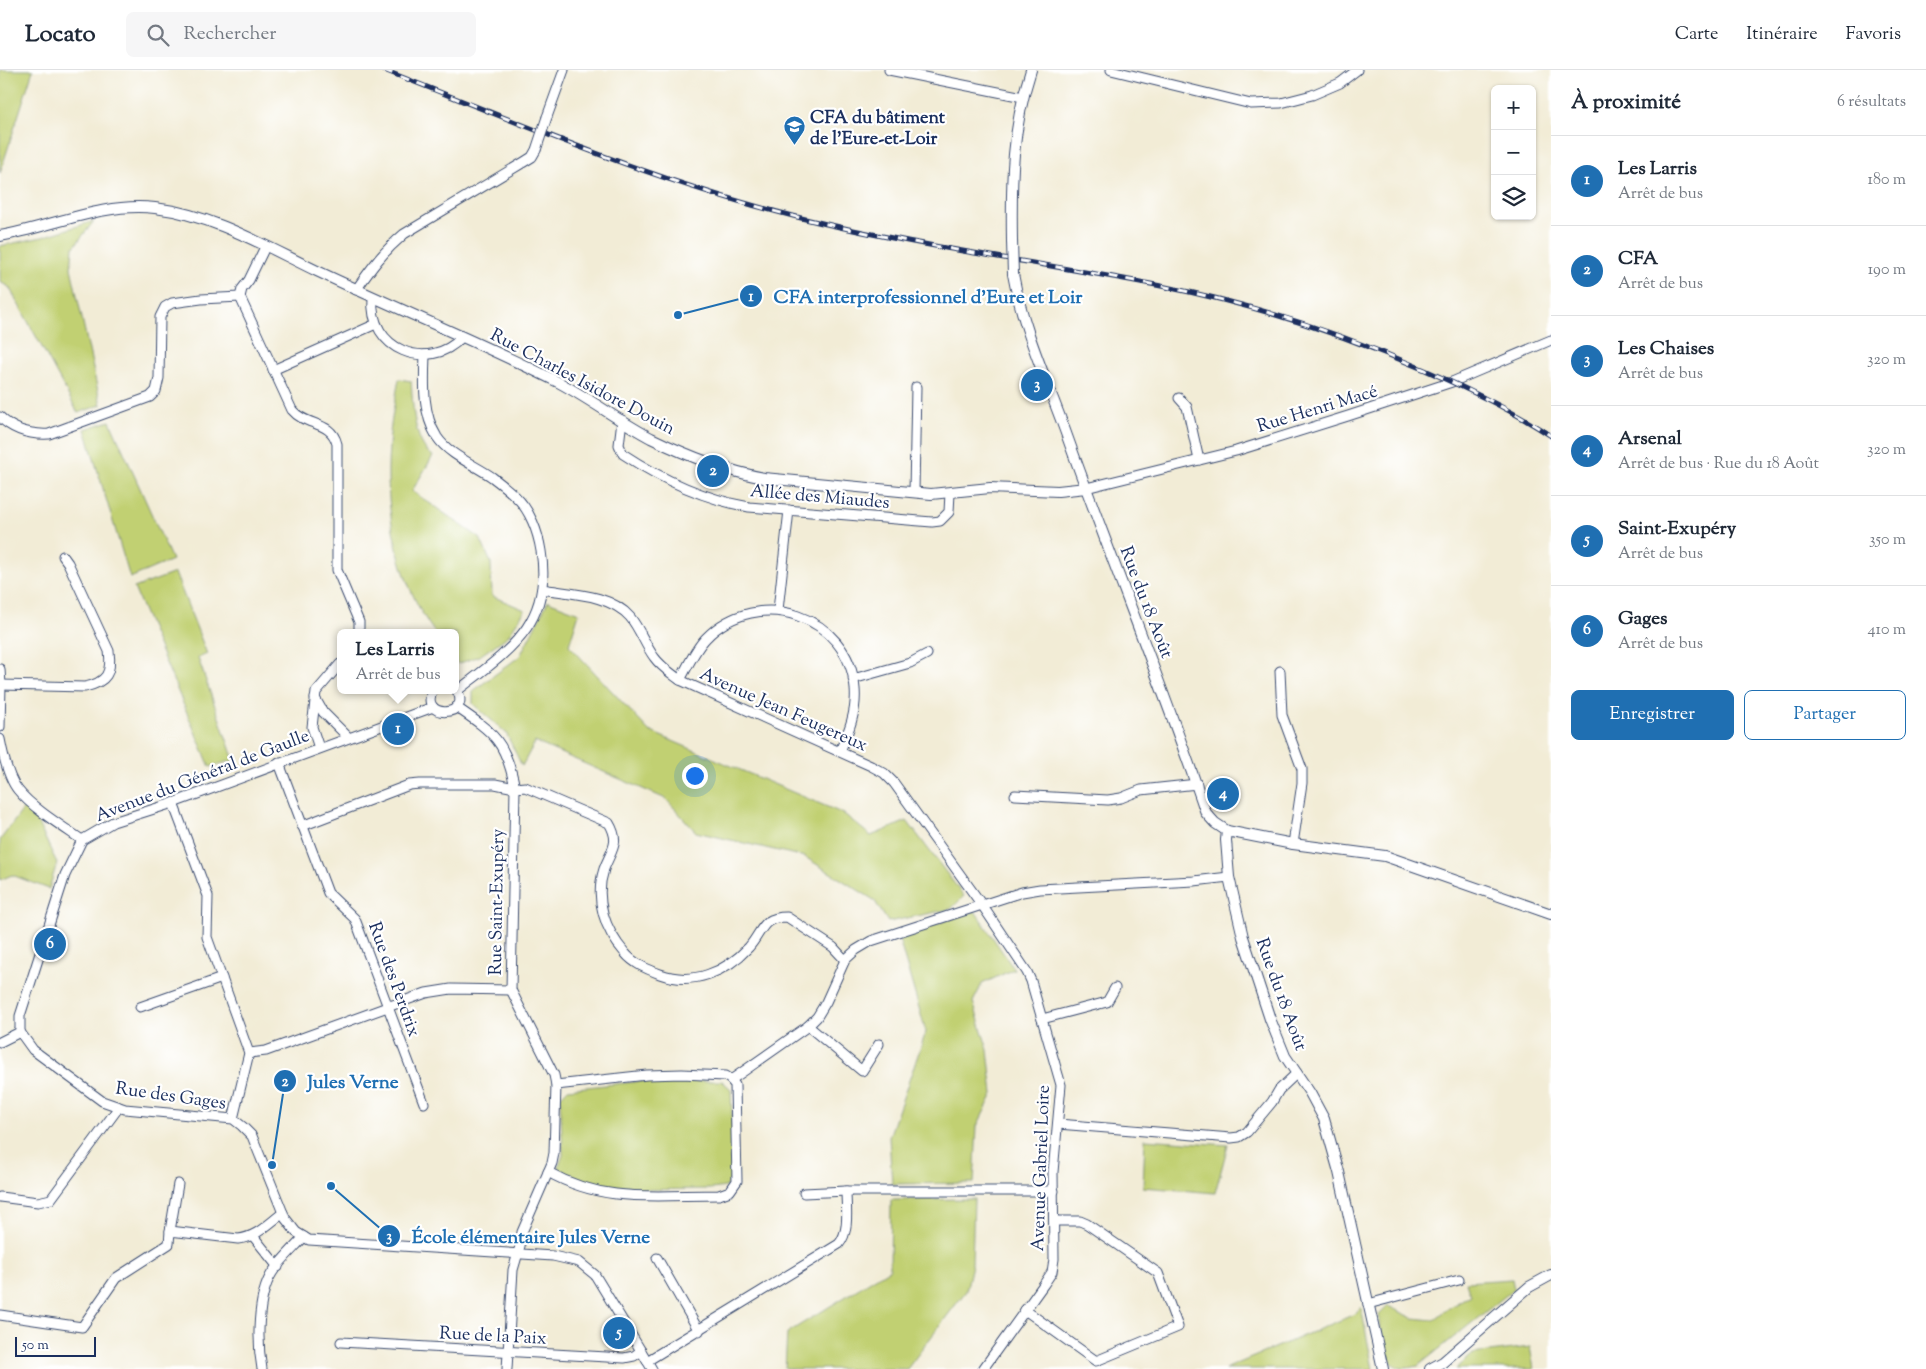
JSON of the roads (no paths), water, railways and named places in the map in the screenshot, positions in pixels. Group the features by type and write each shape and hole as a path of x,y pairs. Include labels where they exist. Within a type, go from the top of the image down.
{"street":[{"path":"356,290 372,266 404,234 532,157 564,70"},
{"path":"889,70 1023,96"},
{"name":"Rue du 18 Août","path":"1031,70 1023,96 1013,149 1011,186 1012,241 1013,274 1016,290 1086,488 1175,721 1206,812 1215,823 1227,831 1229,877 1244,937 1270,1018 1285,1056 1297,1072 1324,1119 1368,1304 1386,1368"},
{"path":"1111,70 1251,104 1281,104 1312,95 1340,83 1357,70"},
{"name":"Rue Charles Isidore Douin","path":"0,236 24,232 102,211 130,208 154,208 185,214 219,224 373,298 462,337 561,384 651,437 744,474 764,478 914,492 950,493 990,488 1058,491 1086,488"},
{"path":"265,246 249,280 242,289 240,297 292,410 298,418 325,427 335,435 337,444 337,570 359,622 359,629"},
{"path":"0,417 16,429 35,434 49,434 150,397 156,391 159,378 160,317 165,307 172,303 240,297"},
{"path":"373,298 372,310 376,324 383,335 392,345 409,353 425,355 442,351 454,346 462,337"},
{"path":"273,370 376,324"},
{"name":"Rue Henri Macé","path":"1086,488 1199,460 1302,431 1452,382 1551,340"},
{"path":"425,355 426,398 429,421 438,438 454,454 493,478 517,498 532,519 540,542 544,567 542,589 536,614 523,635 499,659 459,688"},
{"path":"914,492 916,387"},
{"path":"1183,397 1199,460"},
{"name":"Allée des Miaudes","path":"622,420 619,445 623,454 689,490 720,501 749,507 940,521 950,510 950,493"},
{"path":"778,610 788,510"},
{"path":"1,685 85,687 98,684 106,676 110,663 109,651 68,562 63,556"},
{"name":"Avenue Jean Feugereux","path":"542,589 606,601 621,609 631,618 653,657 680,680 840,751 884,773 894,783 982,905"},
{"path":"680,680 705,639 730,620 763,610 778,610 801,617 824,631 846,658 853,679 855,705 852,720 840,751"},
{"path":"853,679 910,663 928,654"},
{"path":"0,668 0,727"},
{"path":"319,748 312,727 316,692 337,668"},
{"path":"1280,671 1282,715 1302,769 1302,783 1293,844"},
{"path":"432,694 430,698 433,707 445,713 456,707 459,699 457,694"},
{"path":"315,698 323,712 348,737"},
{"name":"Avenue du Général de Gaulle","path":"20,1032 20,1016 65,876 82,840 113,822 173,803 433,707"},
{"name":"Rue Saint-Exupéry","path":"456,707 484,726 498,740 510,764 515,788 511,990 554,1075 556,1085 554,1152 548,1172 522,1232 513,1270 507,1369"},
{"path":"0,739 5,763 17,790 43,812 82,840"},
{"name":"Rue des Perdrix","path":"279,763 328,893 355,919 424,1103"},
{"path":"302,826 409,785 496,784 515,788 525,787 610,823 615,833 615,845 604,870 600,895 604,920 614,941 628,957 643,968 667,977 689,979 712,974 732,964 750,946 764,924 779,917 788,917 833,947 845,960"},
{"path":"1015,795 1108,800 1121,798 1141,790 1196,784"},
{"path":"173,803 208,896 207,937 249,1053 232,1119"},
{"path":"1227,831 1293,844 1385,856 1551,914"},
{"path":"731,1080 808,1026 826,1002 845,960 856,950 871,941 1022,892 1040,889 1194,881 1229,877"},
{"name":"Avenue Gabriel Loire","path":"982,905 1027,972 1061,1084 1054,1156 1054,1252 1052,1272 983,1369"},
{"path":"140,1007 222,978"},
{"path":"1042,1019 1107,1002 1115,988"},
{"path":"249,1053 266,1051 426,993 442,989 511,990"},
{"path":"808,1026 862,1070 879,1044"},
{"path":"0,1042 20,1032"},
{"name":"Rue des Gages","path":"20,1032 33,1050 102,1101 119,1107 232,1119 242,1126 252,1136 283,1212 296,1232 304,1237"},
{"path":"1058,1124 1231,1138 1247,1132 1272,1102 1279,1090 1297,1072"},
{"path":"548,1172 584,1189 618,1195 719,1195 730,1191 737,1181 737,1104 735,1085 725,1076 647,1075 556,1085"},
{"path":"0,1197 38,1202 51,1200 119,1107"},
{"path":"0,1314 82,1327 116,1278 168,1244 178,1184"},
{"path":"262,1369 259,1324 265,1293 272,1273 304,1237 316,1242 370,1243 517,1254 567,1258 579,1262 594,1275 604,1289 650,1365 699,1330 839,1244 844,1238 846,1229 846,1191"},
{"path":"804,1193 846,1191 1054,1191"},
{"path":"170,1231 238,1239 253,1236 283,1212"},
{"path":"1025,1310 1096,1361 1178,1327 1158,1272 1087,1224 1080,1221 1054,1221"},
{"path":"253,1236 278,1267"},
{"path":"657,1258 699,1330"},
{"path":"1430,1369 1443,1362 1529,1287 1551,1275"},
{"path":"1368,1304 1459,1280"},
{"name":"Rue de la Paix","path":"341,1342 624,1358 634,1356 641,1351"}],"railway":[{"path":"384,70 588,150 692,187 744,203 842,228 887,237 1116,277 1195,293 1295,321 1361,344 1441,377 1505,409 1551,436"}],"place":[{"name":"CFA du bâtiment de l'Eure-et-Loir","path":"794,146"},
{"name":"CFA interprofessionnel d'Eure et Loir","path":"678,315"},
{"name":"Les Chaises","path":"1037,385"},
{"name":"CFA","path":"713,471"},
{"name":"Les Larris","path":"398,729"},
{"name":"Arsenal","path":"1223,794"},
{"name":"Gages","path":"50,944"},
{"name":"Jules Verne","path":"272,1165"},
{"name":"École élémentaire Jules Verne","path":"331,1186"},
{"name":"Saint-Exupéry","path":"619,1333"}]}
